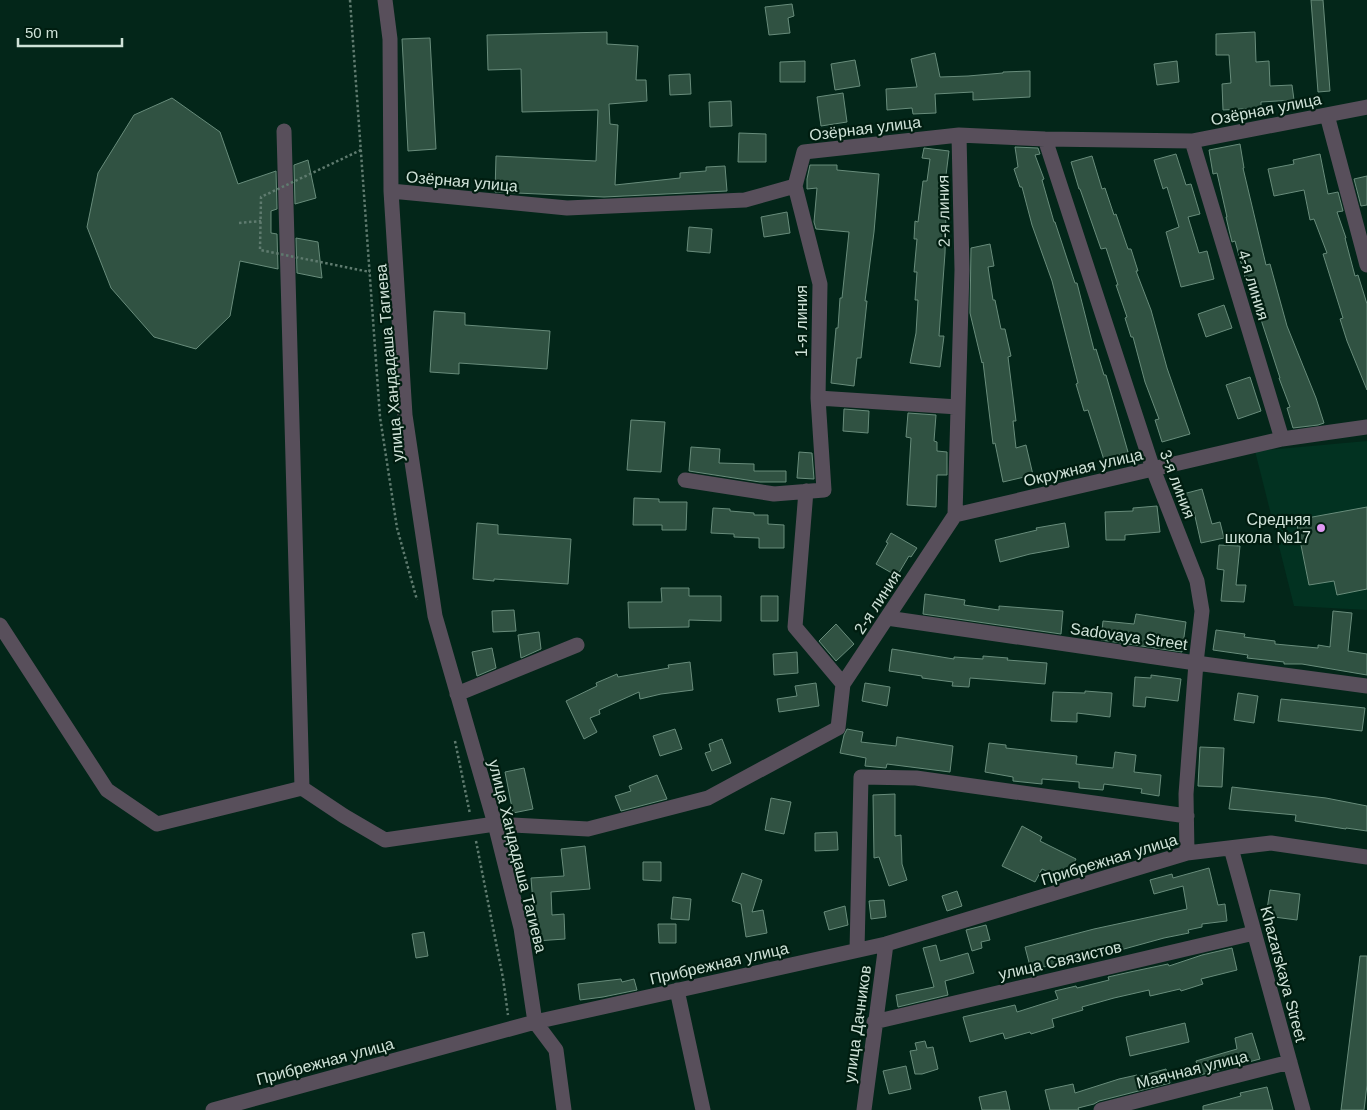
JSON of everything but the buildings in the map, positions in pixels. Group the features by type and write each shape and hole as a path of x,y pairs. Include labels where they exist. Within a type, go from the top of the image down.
{"street":[{"name":"улица Хандадаша Тагиева","path":"386,0 390,39 392,192 405,415 435,616 497,824 521,928 535,1022"},
{"name":"Озёрная улица","path":"392,192 567,208 745,200 795,186 804,152 959,135 1045,139 1192,141 1367,107"},
{"path":"1327,115 1367,265"},
{"path":"284,131 302,788"},
{"name":"2-я линия","path":"497,824 588,829 708,798 838,728 843,684 955,515 962,270 959,135"},
{"name":"3-я линия","path":"1045,139 1153,469 1197,581 1202,611 1186,794 1187,853"},
{"name":"4-я линия","path":"1192,141 1282,439"},
{"name":"1-я линия","path":"795,186 820,284 818,398 824,490 806,491"},
{"path":"818,398 958,407"},
{"name":"Окружная улица","path":"955,515 1282,439 1367,428"},
{"path":"685,480 774,494 806,491 795,628 843,684"},
{"name":"Sadovaya Street","path":"887,618 1367,686"},
{"path":"0,625 107,790 157,824 302,788 385,840 497,824"},
{"path":"459,694 577,645"},
{"path":"857,950 861,777 916,778 1187,816"},
{"name":"Прибрежная улица","path":"213,1110 535,1022 886,944 1187,853 1271,843 1367,857"},
{"name":"Khazarskaya Street","path":"1232,848 1302,1110"},
{"name":"улица Связистов","path":"874,1022 1254,933"},
{"name":"улица Дачников","path":"864,1110 874,1022 886,944"},
{"path":"677,990 703,1110"},
{"path":"535,1022 556,1050 564,1110"},
{"name":"Маячная улица","path":"1101,1110 1290,1062"}],"path":[{"path":"361,150 261,197 260,250 370,272"},
{"path":"239,223 261,221"}],"shaded area":[{"name":"Средняя школа №17","path":"1367,441 1367,610 1294,606 1255,451"}],"place":[{"name":"Средняя школа №17","path":"1321,528"}]}
